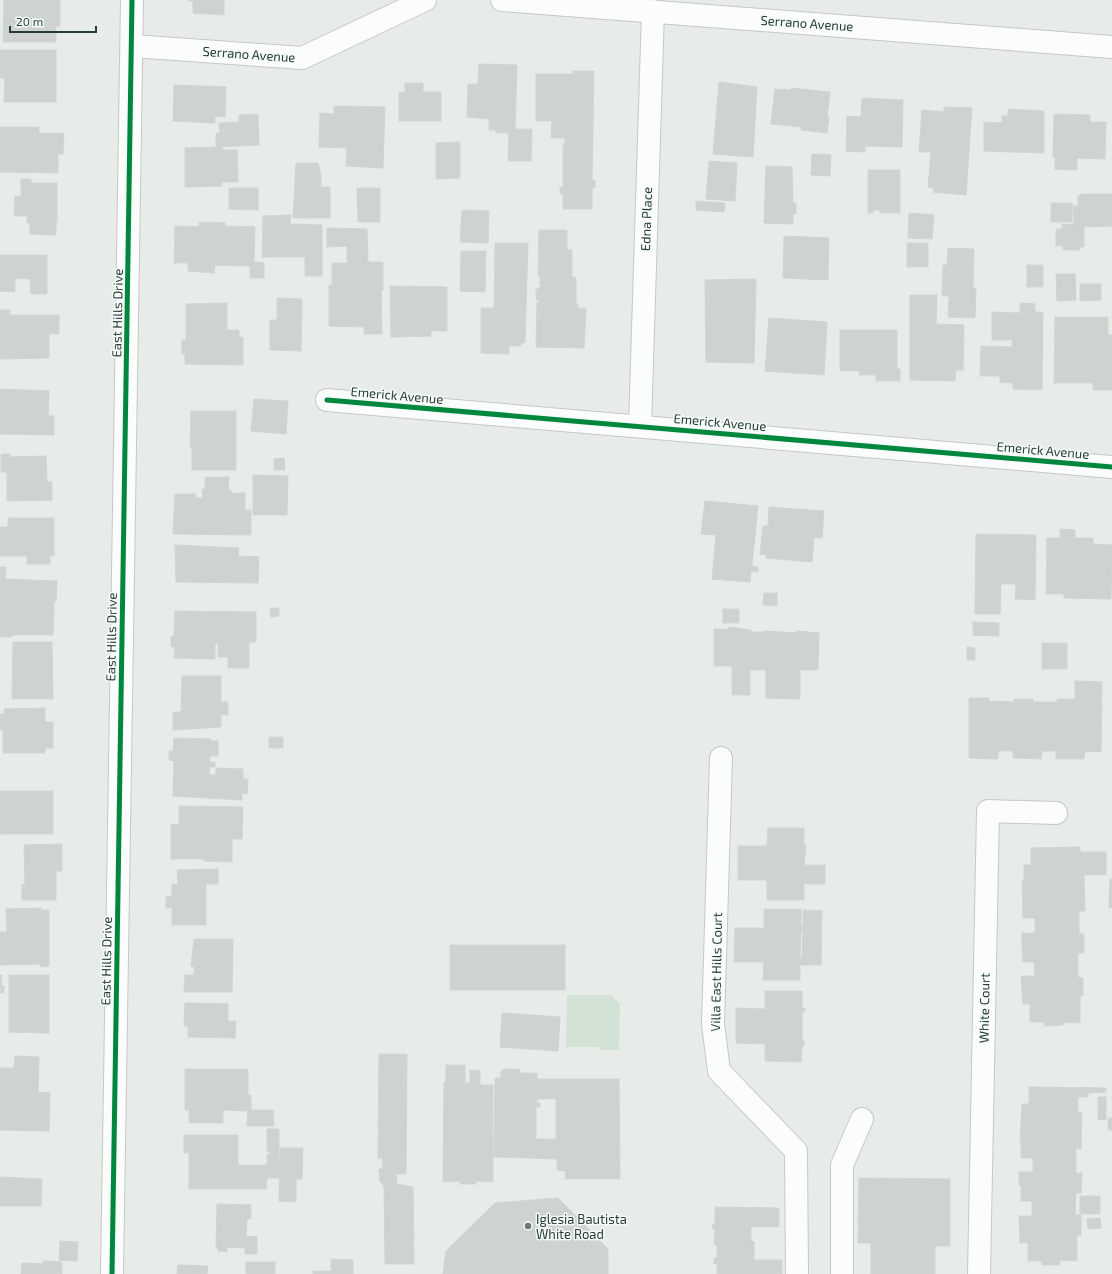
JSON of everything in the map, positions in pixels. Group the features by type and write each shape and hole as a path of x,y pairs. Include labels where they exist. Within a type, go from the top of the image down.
{"street":[{"name":"East Hills Drive","path":"112,1274 132,0"},
{"name":"Serrano Avenue","path":"132,46 302,58 425,0"},
{"name":"Serrano Avenue","path":"502,0 1112,47"},
{"name":"Edna Place","path":"640,426 653,11"},
{"name":"Emerick Avenue","path":"326,400 1112,467"},
{"name":"Villa East Hills Court","path":"721,758 713,1024 719,1071 796,1151 796,1274"},
{"name":"White Court","path":"979,1274 988,811 1056,812"},
{"path":"842,1274 842,1165 862,1119"}],"green space":[{"path":"567,995 611,995 620,1004 619,1050 600,1050 599,1047 566,1047"}],"building":[{"path":"4,0 60,0 60,26 56,26 56,42 3,42"},
{"path":"187,0 224,0 224,15 193,13 193,2"},
{"path":"0,50 56,50 56,102 4,102 5,78 0,78"},
{"path":"479,64 517,65 515,129 532,129 531,161 508,161 509,133 496,133 496,130 489,130 489,119 467,117 468,84 478,84"},
{"path":"573,71 594,71 592,180 595,180 595,188 592,188 592,209 563,209 563,194 560,194 560,187 563,188 563,145 565,145 565,138 551,138 552,121 536,121 536,74 573,74"},
{"path":"719,82 757,87 753,157 713,154"},
{"path":"405,83 423,83 423,92 441,92 441,121 399,121 399,92 405,92"},
{"path":"174,85 226,87 225,117 215,116 215,123 173,121"},
{"path":"791,88 830,92 827,133 801,130 802,127 771,124 775,89 791,90"},
{"path":"862,98 903,100 902,147 865,146 865,152 846,151 847,116 861,117"},
{"path":"334,106 385,107 383,168 346,166 347,148 319,147 320,113 334,114"},
{"path":"944,107 972,108 966,195 933,192 934,188 928,187 931,152 919,152 922,110 944,112"},
{"path":"1008,109 1044,111 1044,153 984,151 984,122 1002,123 1002,116 1008,116"},
{"path":"258,114 259,145 216,147 216,133 220,133 219,123 239,122 239,115"},
{"path":"1054,114 1090,115 1090,122 1106,122 1105,159 1077,158 1077,170 1055,169 1055,157 1053,157"},
{"path":"0,127 39,127 39,133 64,133 63,154 58,154 58,173 0,172"},
{"path":"460,142 460,178 436,179 436,143"},
{"path":"222,147 223,150 237,150 238,182 222,182 222,186 185,187 185,148"},
{"path":"812,154 831,155 830,176 811,175"},
{"path":"709,161 737,163 735,201 706,199"},
{"path":"296,163 318,163 321,176 321,187 330,187 330,218 293,218"},
{"path":"766,166 792,167 793,203 796,203 796,214 793,214 793,224 764,223"},
{"path":"868,170 900,170 900,213 880,213 880,210 873,210 873,213 868,213"},
{"path":"21,179 31,179 31,183 57,183 56,235 30,234 30,223 27,223 27,216 14,216 15,196 21,196"},
{"path":"229,188 258,188 258,210 229,209"},
{"path":"357,188 380,188 380,222 358,222"},
{"path":"1082,194 1112,194 1112,226 1084,227 1084,247 1080,247 1080,250 1063,250 1063,246 1056,246 1056,229 1062,229 1062,224 1074,225 1073,206 1078,206 1078,196"},
{"path":"696,201 725,203 724,212 696,210"},
{"path":"1051,203 1072,203 1072,222 1051,222"},
{"path":"462,210 489,211 488,243 460,242"},
{"path":"909,213 934,215 932,239 908,238"},
{"path":"291,215 290,224 322,225 322,276 305,276 305,257 262,257 263,216"},
{"path":"199,222 225,223 225,226 255,227 254,262 264,263 264,278 250,278 250,266 215,265 214,273 188,271 188,263 174,263 175,226 199,227"},
{"path":"327,228 367,229 368,262 383,262 383,290 381,290 382,334 364,334 364,327 329,326 329,285 332,286 332,263 347,263 347,246 327,247"},
{"path":"539,230 567,230 567,250 572,250 572,277 576,277 577,308 586,308 584,348 536,347 537,302 540,302 536,299 536,290 542,285 540,285 540,276 538,276"},
{"path":"784,236 829,238 828,280 783,278"},
{"path":"495,243 528,243 525,343 522,343 520,346 509,346 509,354 481,353 481,308 494,308"},
{"path":"907,243 928,243 928,267 907,267"},
{"path":"948,248 974,249 973,288 976,288 975,318 948,317 949,296 942,296 943,265 947,265"},
{"path":"461,251 486,251 485,292 460,291"},
{"path":"0,255 47,255 47,294 31,294 30,279 15,278 15,292 0,291"},
{"path":"1027,265 1043,265 1043,287 1027,287"},
{"path":"1056,274 1075,274 1076,300 1057,301"},
{"path":"756,279 754,363 706,362 705,280"},
{"path":"1080,284 1101,284 1101,300 1080,301"},
{"path":"390,286 447,287 447,331 431,331 431,336 391,337"},
{"path":"910,295 937,295 936,324 964,325 963,370 956,370 955,381 910,380"},
{"path":"277,298 302,299 301,351 270,350 270,320 277,320"},
{"path":"227,303 227,330 239,330 239,337 243,337 243,365 185,364 185,354 182,354 182,340 186,340 186,304"},
{"path":"1020,303 1035,304 1035,312 1043,312 1042,390 1013,389 1013,383 1000,382 1000,376 980,376 981,346 1012,347 1012,340 992,340 992,312 1020,313"},
{"path":"0,310 10,310 10,315 59,315 59,334 49,334 49,358 0,359"},
{"path":"1055,317 1108,317 1108,335 1112,335 1112,390 1093,390 1093,383 1054,383"},
{"path":"769,318 827,322 824,375 765,371"},
{"path":"840,330 897,330 897,369 900,369 900,381 876,381 876,375 859,375 859,371 840,371"},
{"path":"0,389 49,391 48,416 54,416 54,435 0,434"},
{"path":"254,399 288,401 286,434 251,431"},
{"path":"191,411 236,411 236,470 192,470 192,448 190,448"},
{"path":"1,454 10,454 10,457 46,456 47,482 52,482 52,500 7,501 7,472 1,472"},
{"path":"284,458 285,470 274,470 274,459"},
{"path":"253,475 288,476 287,515 253,515"},
{"path":"205,477 229,477 228,490 231,490 231,493 245,493 245,510 251,510 251,535 173,534 175,494 196,494 196,498 203,498 202,489 205,489"},
{"path":"705,501 758,506 752,566 758,567 758,572 751,571 750,582 712,579 716,535 701,534"},
{"path":"769,507 824,511 822,538 814,537 812,562 766,558 766,555 760,554 763,526 768,526"},
{"path":"8,518 54,518 54,556 50,556 50,564 27,564 27,556 0,556 0,527 8,527"},
{"path":"1060,529 1075,530 1075,538 1093,538 1093,544 1112,545 1111,599 1064,598 1064,594 1046,594 1047,538 1060,538"},
{"path":"976,534 1036,535 1035,600 1015,599 1016,584 1001,584 1000,614 975,614"},
{"path":"175,545 239,548 238,556 259,557 258,583 176,582"},
{"path":"0,567 6,567 5,579 57,581 56,601 54,601 53,635 12,635 11,637 0,637"},
{"path":"764,593 777,593 777,606 763,605"},
{"path":"270,608 279,608 279,616 271,617"},
{"path":"723,609 739,609 739,623 723,623"},
{"path":"175,611 256,612 256,642 249,642 249,668 228,668 228,657 218,657 218,644 215,643 215,659 174,658 175,647 171,647 171,636 174,637"},
{"path":"973,622 999,623 999,636 973,635"},
{"path":"729,627 751,630 751,632 764,631 797,633 797,631 819,633 818,670 800,670 800,699 766,698 766,670 750,670 750,695 732,695 732,666 714,666 714,629 729,629"},
{"path":"13,642 52,642 53,699 12,699"},
{"path":"1042,643 1067,643 1067,669 1042,669"},
{"path":"967,647 975,648 975,660 967,660"},
{"path":"182,676 221,676 221,702 228,702 228,715 221,714 221,727 173,730 173,712 181,712"},
{"path":"1075,681 1102,682 1101,752 1085,751 1084,759 1056,759 1056,751 1042,751 1041,759 1013,758 1013,751 998,751 998,759 969,758 969,698 989,698 989,701 1014,702 1014,699 1033,699 1033,702 1057,702 1057,699 1075,699"},
{"path":"45,708 45,722 53,722 53,748 45,748 45,753 3,753 3,730 0,730 0,714 4,714 4,709"},
{"path":"269,737 283,737 283,748 269,748"},
{"path":"174,738 211,739 211,741 218,741 218,756 210,756 210,762 215,762 215,767 210,767 209,775 216,775 216,768 243,769 243,779 248,779 247,794 242,793 242,800 173,796 174,761 169,760 169,751 173,751"},
{"path":"0,791 53,791 53,834 0,834"},
{"path":"179,806 243,807 242,839 232,839 232,862 204,861 204,859 171,859 171,824 179,825"},
{"path":"768,828 804,828 804,845 806,845 804,865 825,865 825,884 804,884 804,900 767,900 767,880 738,880 738,846 767,846"},
{"path":"62,844 62,871 56,871 56,900 22,900 22,884 25,885 24,845"},
{"path":"1080,847 1080,852 1106,852 1106,875 1084,875 1085,911 1079,911 1079,934 1084,934 1084,953 1078,953 1078,977 1083,978 1083,996 1080,996 1080,1023 1063,1022 1063,1025 1044,1026 1044,1022 1030,1022 1030,1004 1023,1004 1021,976 1035,976 1034,962 1023,962 1022,933 1035,933 1035,918 1023,918 1022,880 1024,880 1024,865 1031,865 1031,848"},
{"path":"218,869 218,884 206,884 206,925 172,925 172,908 166,908 166,897 172,896 172,884 178,884 177,870"},
{"path":"1110,879 1112,879 1112,908 1109,908"},
{"path":"41,908 41,910 49,910 49,966 40,967 40,964 0,965 0,932 7,932 6,909"},
{"path":"764,909 801,909 801,926 803,926 803,910 822,911 821,965 800,965 800,980 763,980 764,962 734,962 735,928 764,928","holes":["801,931 803,931 802,958 800,958"]},
{"path":"194,939 233,939 232,992 184,992 185,975 194,975 194,967 191,966"},
{"path":"450,945 565,945 565,990 450,990"},
{"path":"0,975 2,975 1,986 4,986 4,993 1,993"},
{"path":"9,975 49,975 49,1033 9,1032"},
{"path":"765,991 802,991 802,1008 805,1008 804,1012 802,1012 802,1040 804,1040 804,1046 802,1046 801,1062 765,1061 765,1044 736,1043 736,1008 765,1009"},
{"path":"185,1003 228,1004 228,1021 236,1021 235,1038 188,1037 188,1026 184,1026"},
{"path":"502,1013 560,1017 558,1051 500,1047"},
{"path":"379,1054 407,1054 406,1174 396,1174 397,1184 413,1187 414,1264 385,1264 384,1186 380,1181 379,1169 383,1169 382,1158 378,1158"},
{"path":"15,1056 39,1057 38,1092 50,1093 49,1131 0,1130 0,1068 14,1068"},
{"path":"446,1065 465,1065 465,1083 470,1083 470,1070 480,1071 480,1085 493,1085 493,1182 476,1181 476,1184 460,1184 460,1181 443,1182 444,1082 446,1082"},
{"path":"185,1069 248,1069 248,1095 251,1095 251,1110 273,1110 274,1126 247,1126 248,1111 223,1110 223,1123 189,1123 189,1110 185,1110"},
{"path":"505,1069 520,1069 520,1073 537,1073 537,1079 619,1079 620,1179 565,1179 566,1171 557,1170 557,1159 494,1157 495,1078 501,1078 501,1071","holes":["537,1099 556,1099 556,1139 536,1139 536,1107 540,1107 540,1103 537,1103"]},
{"path":"1029,1087 1106,1088 1106,1092 1088,1093 1088,1097 1078,1097 1078,1113 1082,1113 1081,1149 1076,1148 1076,1173 1082,1173 1081,1193 1076,1193 1075,1215 1081,1215 1081,1235 1077,1235 1077,1261 1060,1260 1060,1265 1042,1265 1042,1261 1028,1261 1028,1243 1020,1243 1019,1216 1032,1216 1032,1201 1021,1201 1021,1185 1019,1185 1019,1172 1033,1172 1033,1158 1021,1158 1020,1142 1022,1104 1029,1104"},
{"path":"1098,1097 1106,1097 1106,1120 1098,1119"},
{"path":"1108,1118 1112,1118 1112,1130 1108,1130"},
{"path":"267,1129 279,1129 279,1178 267,1178 266,1189 189,1189 189,1153 184,1153 184,1135 238,1135 238,1165 267,1165 267,1155 269,1155 269,1151 267,1151"},
{"path":"280,1148 303,1148 302,1179 296,1179 296,1202 279,1201"},
{"path":"0,1177 42,1179 41,1206 0,1206"},
{"path":"859,1178 950,1179 950,1246 935,1246 935,1274 871,1274 871,1243 858,1243"},
{"path":"1080,1196 1100,1196 1100,1214 1080,1214"},
{"name":"Iglesia Bautista White Road","path":"558,1198 608,1249 608,1274 443,1274 446,1251 495,1203"},
{"path":"217,1204 251,1205 251,1219 247,1219 246,1236 257,1237 257,1254 245,1254 245,1248 227,1247 227,1252 218,1251 218,1248 216,1248"},
{"path":"715,1207 779,1208 779,1227 751,1227 751,1242 754,1241 754,1260 782,1260 782,1274 717,1274 717,1264 714,1264 714,1258 717,1258 717,1245 714,1245 715,1229 713,1229 712,1224 715,1224"},
{"path":"1100,1218 1101,1228 1088,1229 1087,1219"},
{"path":"60,1241 78,1242 77,1261 59,1260"},
{"path":"331,1259 353,1260 353,1274 313,1274 313,1271 331,1271"},
{"path":"43,1261 62,1262 62,1274 21,1274 22,1263 43,1264"},
{"path":"246,1262 275,1262 275,1274 246,1274"},
{"path":"178,1265 208,1266 207,1274 177,1274"}],"cycle path":[{"path":"112,1274 132,0"},
{"path":"327,400 1112,467"}],"place":[{"name":"Iglesia Bautista White Road","path":"528,1226"}]}
